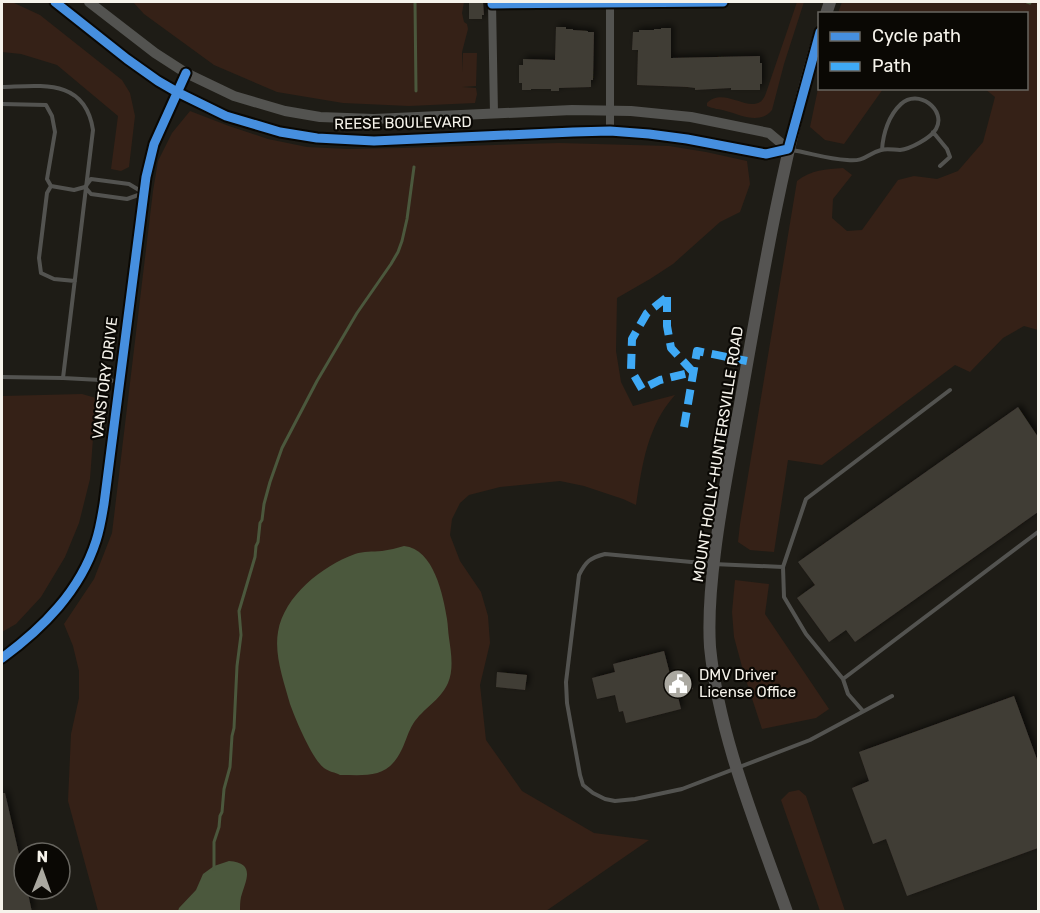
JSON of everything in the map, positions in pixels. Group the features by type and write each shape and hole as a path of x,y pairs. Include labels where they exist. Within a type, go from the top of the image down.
{"main road":[{"name":"MOUNT HOLLY-HUNTERSVILLE ROAD","path":"787,912 737,768 722,716 713,667 710,622 713,564 724,491 773,218 788,149 818,36"}],"street":[{"path":"45,2 76,18"},
{"name":"REESE BOULEVARD","path":"55,2 135,64 177,92 209,109 243,122 280,132 317,138 374,141 610,131 677,137 766,154 788,149"},
{"name":"REESE BOULEVARD","path":"89,2 155,53 186,73 250,102 285,111 320,117 374,119 610,110 651,112 691,117 769,133 788,149"},
{"path":"610,2 610,131"},
{"path":"494,114 492,3 723,2"},
{"name":"VANSTORY DRIVE","path":"2,658 26,640 50,617 66,597 79,577 100,527 149,162 154,144 186,73"}],"lane":[{"path":"2,87 51,86 64,89 85,106 91,118 93,130 63,378"},
{"path":"788,149 846,160 861,160 882,150 903,150 927,139 936,129 938,119 935,110 927,101 918,98 906,99 897,108 889,120 883,137 882,150"},
{"path":"2,104 46,105 52,116 55,132 47,179 51,186"},
{"path":"933,132 947,149 950,157 940,166"},
{"path":"51,186 74,190 85,187 91,179 129,184 144,193"},
{"path":"51,186 47,193 39,258 41,273 54,279 75,281"},
{"path":"85,187 91,194 127,199 144,193"},
{"path":"2,377 120,381"},
{"path":"863,711 848,694 843,679 806,634 784,597 783,567 806,499 950,390"},
{"path":"843,679 1038,532"},
{"path":"783,567 713,564 605,554 592,558 584,566 579,575 566,682 567,703 583,785 592,793 615,801 682,789 810,740 892,696"}],"shaded area":[{"path":"2,2 12,2 40,15 122,80 130,93 135,116 129,167 121,171 111,169 118,116 57,65 21,54 2,52"},
{"path":"133,2 464,2 462,13 468,29 462,52 462,72 463,53 477,53 476,86 462,87 476,88 475,103 409,106 343,103 277,92 214,65 144,14"},
{"path":"797,2 804,2 772,110 762,117 750,118 707,106 707,103 720,97 748,104 762,100"},
{"path":"842,2 1038,2 1038,330 1024,326 1003,338 970,372 955,365 822,465 788,460 774,552 750,550 738,542 740,524 797,181 813,172 843,168 852,175 833,199 832,218 847,231 862,230 898,180 914,176 937,179 958,171 983,142 995,97 986,90 1028,90 1028,12 838,12"},
{"path":"818,89 882,90 844,144 825,140 810,127"},
{"path":"190,111 268,139 307,147 348,149 559,143 669,146 747,161 750,184 740,212 720,222 673,264 617,298 616,351 621,382 633,406 675,395 658,420 647,447 636,505 584,486 560,481 500,487 469,495 460,503 452,519 450,535 460,561 481,592 488,616 490,643 480,685 486,740 522,791 594,833 649,840 546,911 98,911 68,801 71,734 79,698 79,671 73,646 64,624 94,579 112,533 158,161 172,133"},
{"path":"82,394 96,398 90,479 79,523 65,557 41,597 16,624 2,632 2,396"},
{"path":"404,546 423,555 430,564 440,586 451,649 450,678 441,695 413,724 402,749 390,766 368,775 340,775 319,763 304,738 290,704 280,668 277,650 278,632 288,606 306,584 318,574 342,559 358,553"},
{"path":"735,580 769,584 765,614 829,709 816,718 762,729 734,637 732,612"},
{"path":"799,790 806,796 845,911 820,911 781,800 789,792"},
{"path":"229,861 243,865 247,873 240,911 178,911 196,890 203,874 214,866"}],"building":[{"path":"469,2 483,2 482,19 469,19"},
{"path":"556,27 594,32 591,87 559,88 559,91 522,90 522,83 519,83 519,65 523,65 523,59 555,60"},
{"path":"671,28 671,58 760,56 762,84 760,84 760,90 731,90 731,88 695,90 695,88 687,87 637,85 638,50 632,50 633,32"},
{"path":"1018,407 1038,437 1038,512 855,642 846,630 829,642 797,598 815,585 798,562"},
{"path":"664,651 671,678 689,673 693,689 677,693 681,709 626,723 623,711 619,712 615,695 597,699 592,678 615,672 613,664"},
{"path":"497,672 527,675 525,690 496,687"},
{"path":"1014,696 1038,762 1038,848 907,896 886,839 873,844 852,788 869,781 859,752"},
{"path":"2,793 5,793 16,841 12,841 12,901 30,901 32,912 2,912"}],"waterway":[{"path":"415,2 416,91"},
{"path":"214,869 214,842 230,767 234,728 241,635 239,611 255,557 270,482 282,448 317,381 357,313 398,252 407,219 414,167"}],"marked path":[{"path":"667,297 667,326 671,348 693,372 660,380 642,389 631,370 632,339 647,313 667,297"},
{"path":"684,427 697,351 747,361"}],"cycle path":[{"path":"55,2 158,81 226,116 280,132 317,138 374,141 610,131 687,139 766,154 788,149 818,39"},
{"path":"492,4 723,2"},
{"path":"2,658 32,634 58,607 80,576 96,541 104,504 146,177 154,144 186,73"}],"place":[{"name":"DMV Driver License Office","path":"678,684"}]}
